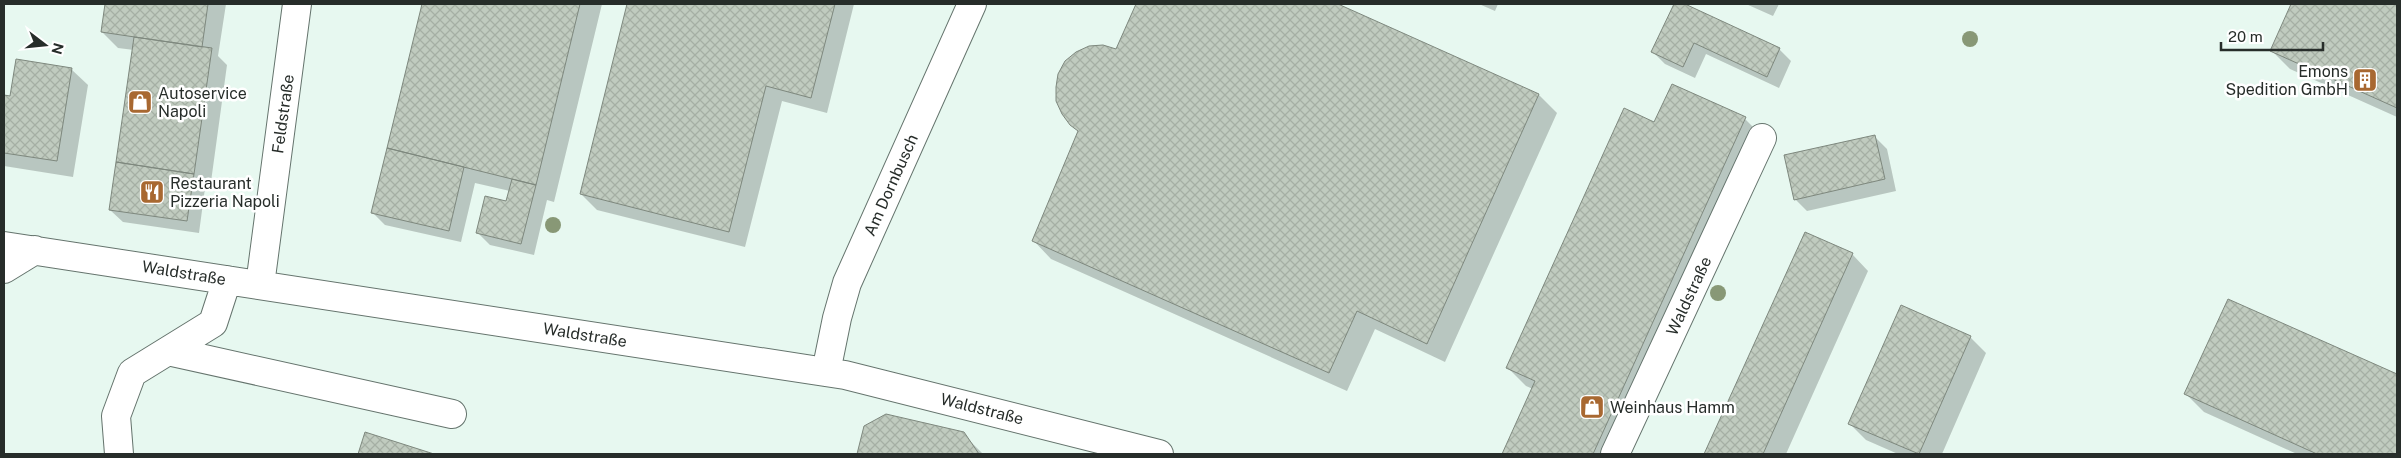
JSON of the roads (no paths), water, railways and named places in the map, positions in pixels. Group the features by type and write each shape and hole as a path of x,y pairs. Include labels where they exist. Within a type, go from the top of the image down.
{"street":[{"name":"Feldstraße","path":"260,285 298,4"},
{"name":"Am Dornbusch","path":"826,372 839,306 847,283 972,4"},
{"name":"Waldstraße","path":"1615,454 1762,138"},
{"name":"Waldstraße","path":"4,246 826,372 870,380 1159,454"},
{"path":"4,269 35,250"},
{"path":"119,454 116,416 132,373 213,323 227,280"},
{"path":"168,351 452,414"}],"place":[{"name":"Emons Spedition GmbH","path":"2365,80"},
{"name":"Autoservice Napoli","path":"140,102"},
{"name":"Restaurant Pizzeria Napoli","path":"152,192"},
{"name":"Weinhaus Hamm","path":"1592,407"}]}
